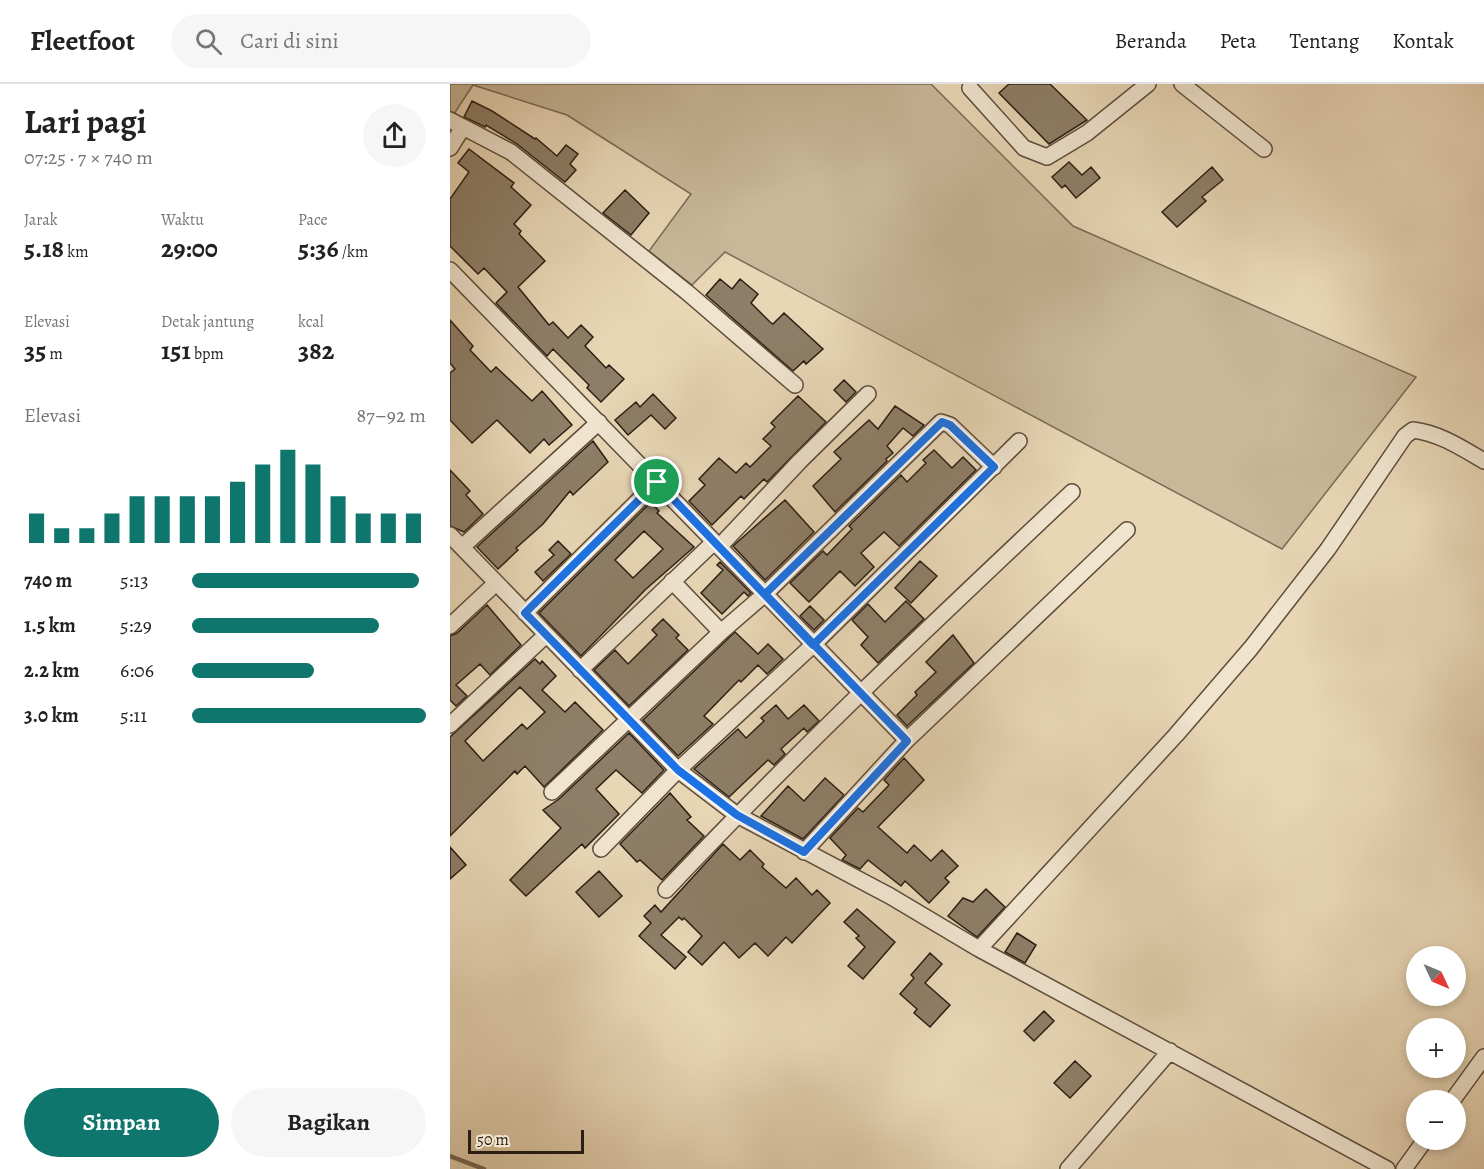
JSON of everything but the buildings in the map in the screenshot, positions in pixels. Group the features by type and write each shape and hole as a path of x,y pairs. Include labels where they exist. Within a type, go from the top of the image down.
{"street":[{"path":"969,85 1024,148 1047,157 1087,134 1148,84"},
{"path":"1182,84 1264,149"},
{"path":"450,148 457,124 511,152 688,293 795,385"},
{"path":"450,270 907,741"},
{"path":"580,670 672,581 717,545 868,394"},
{"path":"462,547 599,422"},
{"path":"552,792 721,632 765,594 942,422 950,425 994,467"},
{"path":"979,949 1176,735 1251,648 1328,549 1405,436 1413,430 1421,431 1450,441 1484,461"},
{"path":"602,849 678,770 813,645 1019,441"},
{"path":"525,613 657,482"},
{"path":"666,890 737,815 862,694 896,657 1072,492"},
{"path":"804,852 907,741 1127,530"},
{"path":"450,535 678,770 737,815 899,901 979,949 1387,1169"},
{"path":"672,581 721,632"},
{"path":"450,626 496,583"},
{"path":"450,724 546,635"},
{"path":"1068,1169 1170,1051"},
{"path":"1460,1090 1484,1058"},
{"path":"1404,1169 1418,1150"}],"shaded area":[{"path":"450,84 931,84 1073,226 1416,377 1282,549 725,252 692,285 649,251 691,194 567,115 473,85 454,114 450,111"}],"waterway":[{"path":"450,1156 484,1169"}],"route":[{"path":"657,482 525,613 678,770 737,815 804,852 907,741 813,645 765,594 942,422 950,425 994,467 813,645 657,482"}]}
